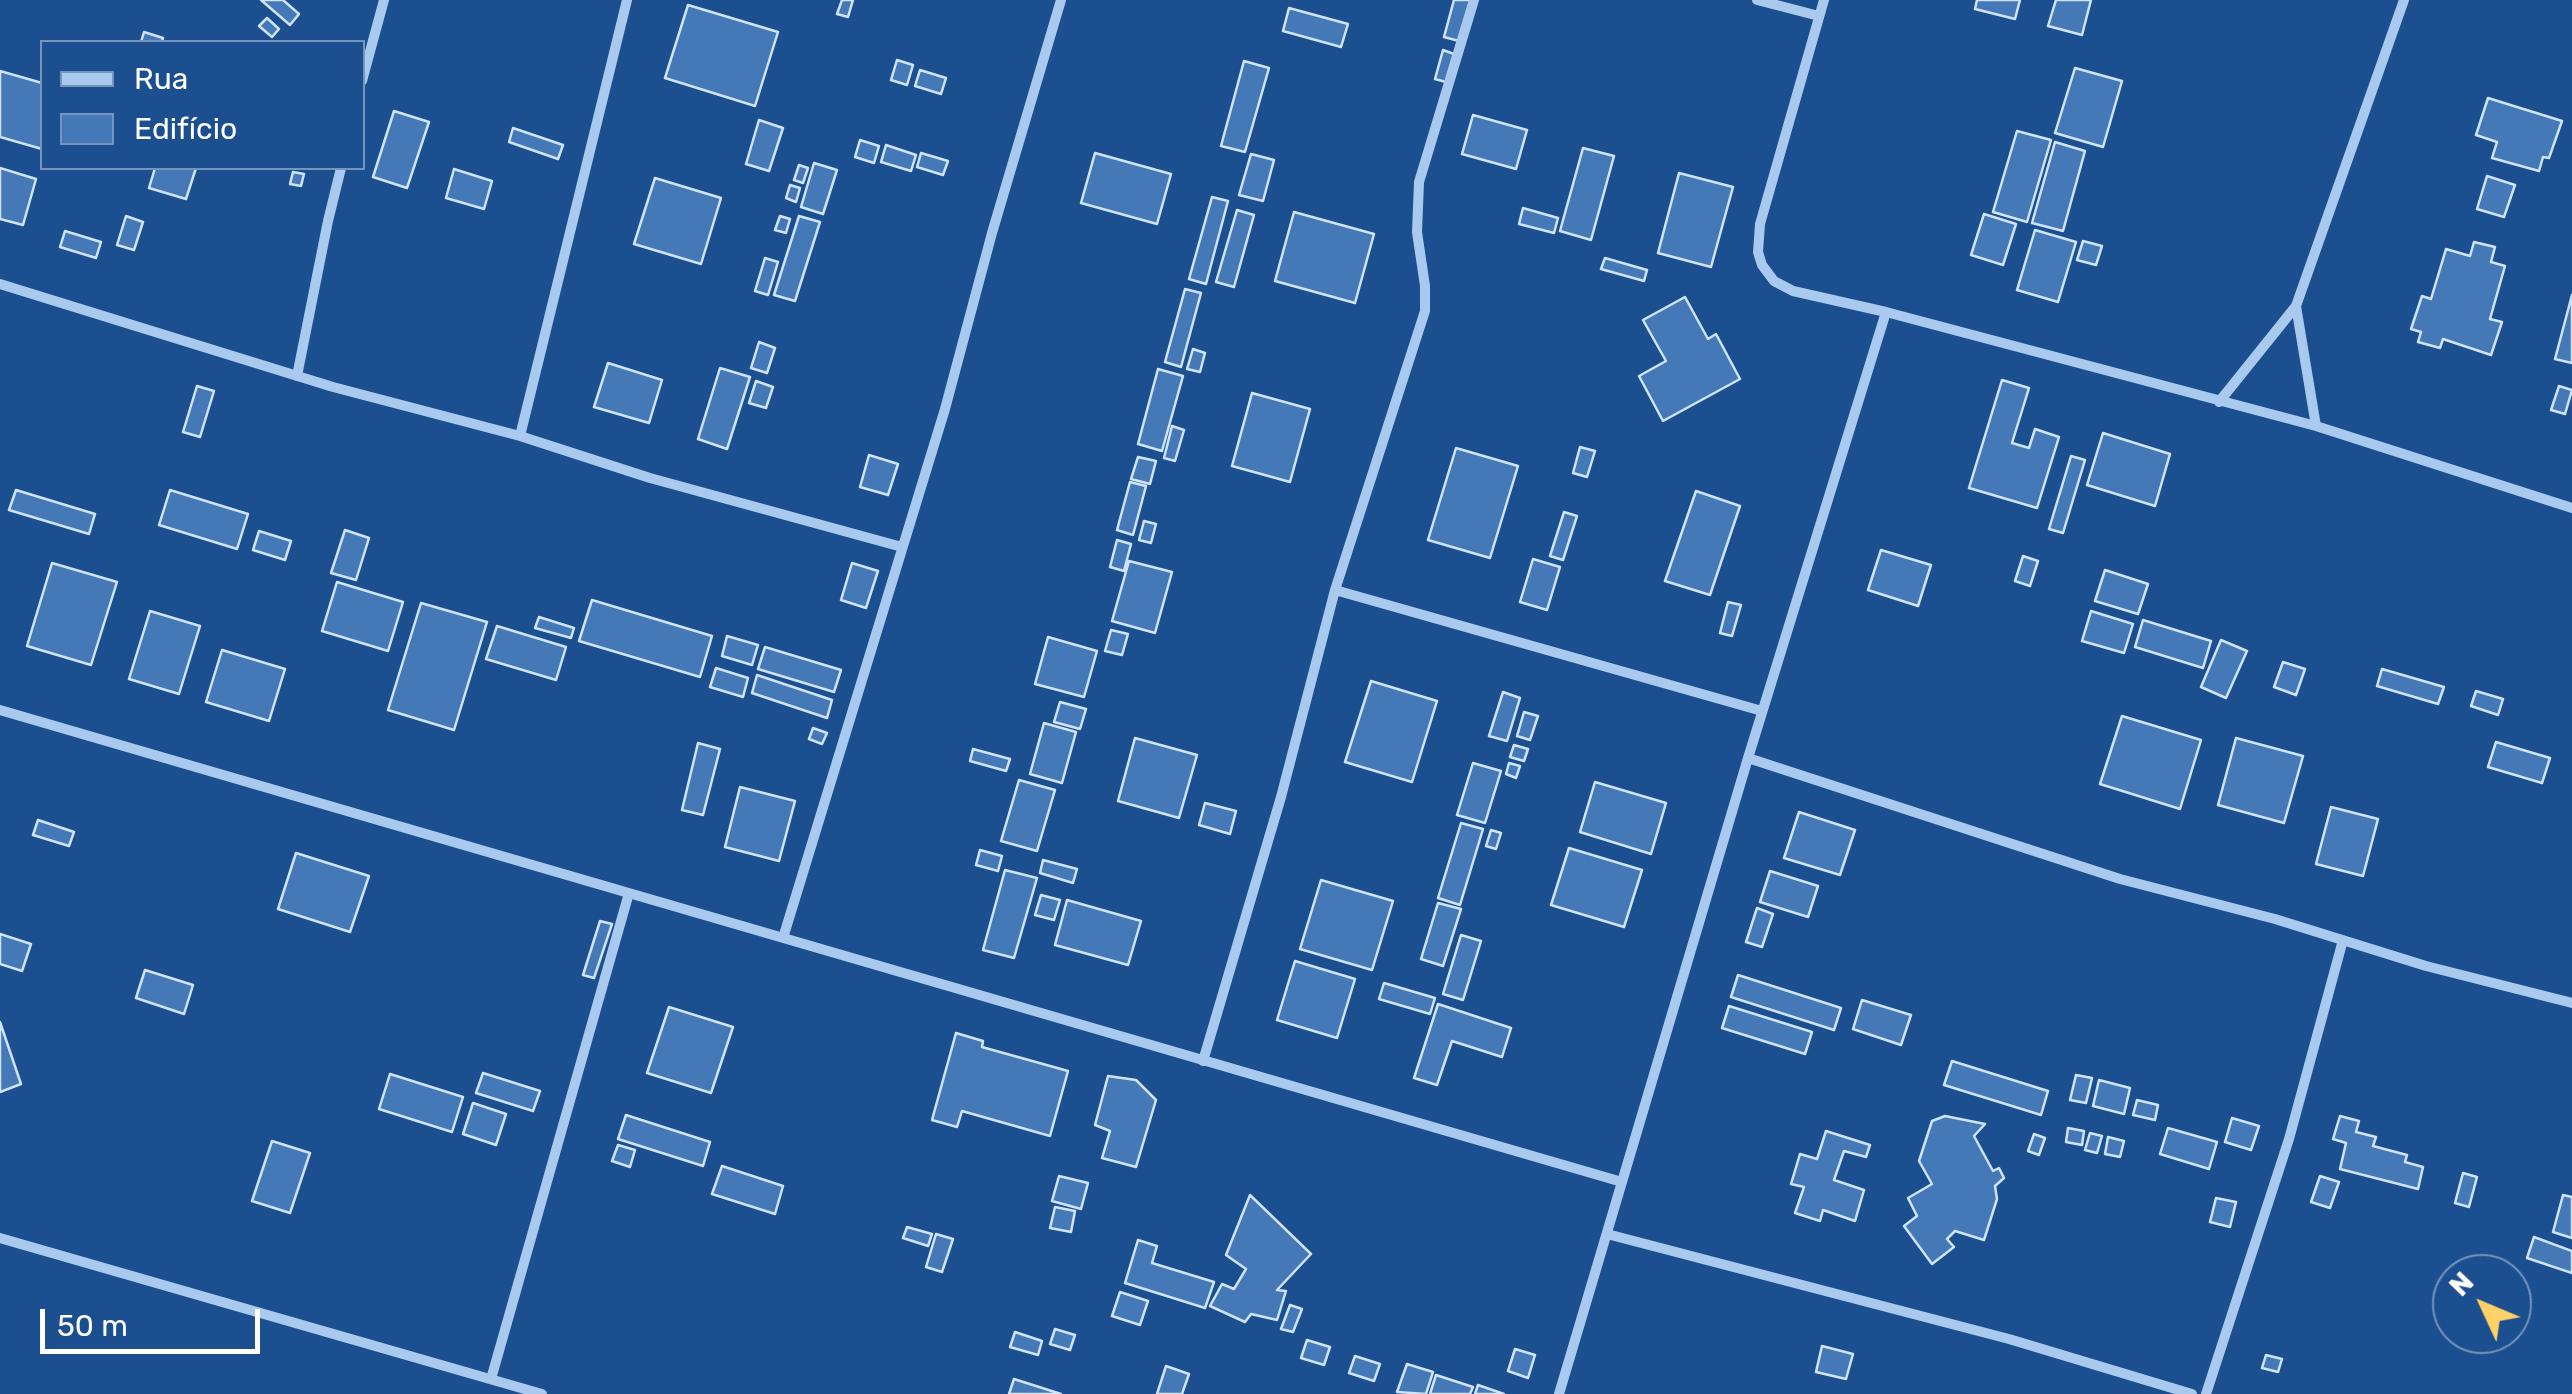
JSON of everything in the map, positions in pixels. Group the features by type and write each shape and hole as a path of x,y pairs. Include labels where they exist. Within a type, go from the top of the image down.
{"street":[{"path":"365,70 384,0"},
{"path":"520,436 627,0"},
{"path":"784,938 945,409 1060,0"},
{"path":"1202,1061 1281,797 1335,590 1425,311 1417,232 1420,182 1474,0"},
{"path":"1757,0 1820,16"},
{"path":"1824,0 1760,224 1758,252 1774,281 1793,291 2316,426 2572,508"},
{"path":"2218,402 2296,306 2404,0"},
{"path":"298,376 340,170"},
{"path":"0,284 298,376 520,436 650,478 902,548"},
{"path":"2296,306 2316,426"},
{"path":"1559,1394 1762,711 1886,312"},
{"path":"1335,590 1762,711"},
{"path":"0,710 1622,1182"},
{"path":"1748,758 2120,879 2572,1003"},
{"path":"491,1379 629,893"},
{"path":"2206,1394 2289,1139 2343,940"},
{"path":"1607,1234 2009,1340 2192,1394"},
{"path":"0,1238 491,1379 513,1390 542,1394"}],"building":[{"path":"261,0 283,0 299,14 290,25"},
{"path":"842,0 853,0 848,17 837,14"},
{"path":"1454,0 1471,0 1459,41 1444,37"},
{"path":"1977,0 2020,0 2015,19 1975,9"},
{"path":"2056,0 2091,0 2082,35 2048,26"},
{"path":"688,5 778,32 755,106 665,78"},
{"path":"1289,8 1348,24 1341,47 1283,31"},
{"path":"267,18 279,29 272,37 259,26"},
{"path":"144,32 163,38 162,40 142,40"},
{"path":"1443,50 1454,54 1446,82 1435,79"},
{"path":"897,60 913,65 907,85 891,80"},
{"path":"1244,61 1269,68 1245,152 1221,146"},
{"path":"2075,68 2122,81 2103,147 2055,133"},
{"path":"920,70 946,78 941,94 915,86"},
{"path":"0,71 40,82 40,148 0,137"},
{"path":"2488,98 2562,121 2549,158 2543,157 2539,171 2492,158 2497,142 2476,135"},
{"path":"394,111 429,122 407,188 373,177"},
{"path":"1473,115 1527,130 1516,169 1462,154"},
{"path":"759,120 783,128 769,171 746,164"},
{"path":"513,128 563,145 558,159 509,142"},
{"path":"2017,131 2051,140 2027,222 1993,212"},
{"path":"860,140 879,146 874,163 855,157"},
{"path":"2055,142 2085,151 2063,231 2032,223"},
{"path":"886,145 916,155 911,171 881,162"},
{"path":"1583,148 1614,156 1591,240 1560,231"},
{"path":"921,153 948,161 943,175 917,167"},
{"path":"1095,153 1171,174 1157,224 1081,203"},
{"path":"1251,154 1274,160 1263,201 1239,195"},
{"path":"814,163 837,170 823,214 801,207"},
{"path":"799,165 808,168 803,183 794,180"},
{"path":"0,168 36,179 23,225 0,219"},
{"path":"454,169 492,181 484,209 446,198"},
{"path":"154,170 195,170 186,199 149,188"},
{"path":"293,172 304,174 301,186 290,184"},
{"path":"1679,173 1733,187 1711,267 1658,253"},
{"path":"2487,176 2515,185 2504,217 2477,209"},
{"path":"655,178 721,198 701,264 634,244"},
{"path":"790,185 800,188 796,202 786,198"},
{"path":"1212,197 1228,201 1206,284 1189,279"},
{"path":"1523,208 1558,218 1554,233 1519,224"},
{"path":"1237,210 1254,215 1234,287 1216,282"},
{"path":"1294,212 1374,234 1355,303 1275,281"},
{"path":"1984,214 2016,224 2003,265 1971,255"},
{"path":"126,216 143,222 134,250 117,245"},
{"path":"780,216 790,219 786,233 775,230"},
{"path":"799,216 820,222 795,301 774,295"},
{"path":"2035,230 2076,242 2058,302 2017,290"},
{"path":"65,231 101,242 96,258 60,247"},
{"path":"2083,241 2102,246 2096,265 2077,260"},
{"path":"2474,242 2495,247 2491,262 2505,266 2490,319 2502,322 2491,355 2443,339 2440,348 2418,342 2421,332 2411,329 2422,296 2431,299 2446,249 2470,256"},
{"path":"765,258 778,262 768,295 755,291"},
{"path":"1605,258 1647,270 1644,281 1601,269"},
{"path":"1185,289 1201,293 1181,367 1165,362"},
{"path":"2572,295 2572,363 2555,359"},
{"path":"1685,297 1708,339 1716,334 1740,379 1663,421 1639,376 1666,361 1643,320"},
{"path":"759,342 775,348 767,373 751,368"},
{"path":"1193,349 1205,353 1200,372 1187,369"},
{"path":"608,363 662,380 649,423 594,407"},
{"path":"720,368 750,377 727,449 698,439"},
{"path":"1158,369 1183,376 1162,451 1138,444"},
{"path":"2002,380 2029,388 2012,443 2029,448 2035,429 2059,437 2037,508 1969,488"},
{"path":"756,381 773,387 766,408 749,403"},
{"path":"197,386 214,391 200,437 183,432"},
{"path":"2559,386 2572,390 2565,414 2551,410"},
{"path":"1252,393 1310,409 1290,482 1232,466"},
{"path":"1172,426 1184,430 1175,461 1164,458"},
{"path":"2103,433 2170,454 2155,506 2087,485"},
{"path":"1580,447 1595,451 1587,477 1573,473"},
{"path":"1456,448 1518,466 1490,558 1428,540"},
{"path":"869,455 898,464 888,495 860,487"},
{"path":"2071,456 2085,460 2063,533 2049,529"},
{"path":"1138,457 1156,461 1150,484 1131,479"},
{"path":"1130,482 1146,486 1133,535 1117,530"},
{"path":"16,490 95,514 89,534 9,510"},
{"path":"170,490 248,514 237,549 159,525"},
{"path":"1696,491 1740,506 1710,595 1665,581"},
{"path":"1564,512 1577,516 1563,560 1550,556"},
{"path":"1144,521 1156,524 1151,543 1139,540"},
{"path":"345,530 369,538 356,580 331,573"},
{"path":"259,531 291,541 285,560 253,550"},
{"path":"1117,540 1131,544 1124,571 1110,567"},
{"path":"1881,550 1931,565 1918,606 1868,590"},
{"path":"2023,556 2038,561 2030,586 2015,581"},
{"path":"1533,559 1560,567 1547,610 1520,602"},
{"path":"1129,561 1172,572 1155,633 1112,621"},
{"path":"52,563 117,582 91,665 27,646"},
{"path":"852,563 878,571 866,608 841,600"},
{"path":"2105,570 2148,584 2138,614 2095,601"},
{"path":"337,582 403,602 388,651 322,631"},
{"path":"592,600 712,636 700,677 579,641"},
{"path":"1728,602 1741,605 1732,636 1720,633"},
{"path":"421,603 487,622 454,730 388,710"},
{"path":"150,611 200,626 179,694 129,679"},
{"path":"2091,611 2133,624 2124,653 2082,641"},
{"path":"539,617 574,628 571,638 535,628"},
{"path":"2143,620 2211,641 2203,668 2135,647"},
{"path":"497,626 566,647 556,680 486,659"},
{"path":"1111,630 1128,634 1122,655 1105,651"},
{"path":"727,636 758,645 752,665 722,656"},
{"path":"1048,637 1097,651 1084,697 1035,684"},
{"path":"2221,640 2247,651 2226,698 2201,687"},
{"path":"765,647 841,670 834,692 758,669"},
{"path":"222,650 285,669 269,721 206,702"},
{"path":"2283,662 2305,669 2296,695 2274,687"},
{"path":"716,668 748,678 743,697 710,687"},
{"path":"2382,669 2444,687 2438,704 2377,686"},
{"path":"757,675 832,700 827,718 752,693"},
{"path":"1371,681 1437,701 1412,782 1345,762"},
{"path":"2476,691 2503,699 2498,715 2471,706"},
{"path":"1503,692 1520,698 1507,741 1489,736"},
{"path":"1060,702 1086,709 1080,729 1054,722"},
{"path":"1524,712 1538,716 1530,740 1517,736"},
{"path":"2122,716 2201,740 2180,809 2100,784"},
{"path":"1044,723 1076,732 1062,783 1030,774"},
{"path":"813,728 827,733 822,744 809,739"},
{"path":"1135,738 1197,755 1179,818 1118,801"},
{"path":"2236,738 2303,756 2284,823 2218,805"},
{"path":"2496,742 2550,758 2542,783 2488,767"},
{"path":"698,743 720,749 703,815 682,810"},
{"path":"1514,745 1528,749 1524,761 1510,757"},
{"path":"973,749 1010,759 1006,771 970,761"},
{"path":"1473,763 1501,771 1485,823 1457,815"},
{"path":"1509,763 1520,766 1516,778 1506,774"},
{"path":"1019,780 1055,790 1037,851 1001,841"},
{"path":"1595,782 1666,803 1651,854 1580,832"},
{"path":"740,787 795,801 779,861 725,847"},
{"path":"1205,803 1236,811 1230,834 1199,825"},
{"path":"2331,807 2378,819 2363,876 2316,864"},
{"path":"1799,812 1855,830 1840,875 1784,858"},
{"path":"38,820 74,832 69,846 33,835"},
{"path":"1461,823 1483,829 1460,905 1438,898"},
{"path":"1491,830 1501,833 1496,849 1486,846"},
{"path":"1569,848 1642,870 1624,927 1551,905"},
{"path":"980,850 1002,856 998,871 976,865"},
{"path":"296,853 369,876 350,932 278,909"},
{"path":"1043,860 1077,869 1073,883 1040,873"},
{"path":"1005,870 1037,878 1014,958 983,950"},
{"path":"1770,871 1818,886 1808,917 1760,902"},
{"path":"1321,880 1393,901 1372,970 1300,949"},
{"path":"1041,895 1060,900 1054,920 1035,915"},
{"path":"1067,900 1141,921 1128,965 1055,945"},
{"path":"1438,903 1461,909 1443,966 1421,959"},
{"path":"1757,908 1773,914 1762,947 1746,942"},
{"path":"600,921 612,924 594,978 583,975"},
{"path":"0,934 31,944 22,971 0,964"},
{"path":"1461,935 1481,941 1463,1000 1443,994"},
{"path":"1295,961 1355,979 1337,1038 1277,1020"},
{"path":"145,970 193,985 184,1014 136,998"},
{"path":"1738,975 1841,1008 1834,1030 1731,997"},
{"path":"1384,983 1435,998 1430,1014 1379,999"},
{"path":"1862,1000 1911,1015 1901,1045 1853,1029"},
{"path":"1438,1004 1511,1028 1502,1057 1452,1041 1437,1085 1414,1078"},
{"path":"1729,1006 1812,1032 1805,1054 1722,1028"},
{"path":"669,1007 733,1027 711,1093 647,1073"},
{"path":"0,1022 21,1084 0,1092"},
{"path":"956,1033 983,1041 982,1047 1068,1071 1050,1136 962,1111 957,1127 932,1120"},
{"path":"1952,1061 2048,1091 2041,1115 1944,1085"},
{"path":"483,1073 540,1091 533,1111 476,1093"},
{"path":"390,1074 463,1097 452,1132 379,1109"},
{"path":"2076,1075 2092,1078 2086,1103 2070,1100"},
{"path":"1108,1076 1136,1080 1156,1100 1136,1167 1102,1158 1110,1131 1095,1125"},
{"path":"2099,1080 2130,1088 2124,1114 2093,1106"},
{"path":"2137,1100 2158,1105 2155,1120 2133,1115"},
{"path":"473,1103 506,1114 496,1145 463,1134"},
{"path":"626,1115 710,1142 703,1166 618,1139"},
{"path":"1945,1116 1985,1124 1974,1136 1993,1171 1999,1168 2004,1178 1995,1186 1997,1199 1984,1240 1955,1231 1947,1239 1954,1247 1932,1264 1904,1226 1917,1216 1908,1198 1932,1184 1919,1161 1932,1121"},
{"path":"2340,1116 2359,1121 2356,1132 2376,1137 2373,1146 2407,1155 2405,1162 2423,1167 2418,1189 2340,1169 2346,1143 2333,1139"},
{"path":"2232,1118 2259,1126 2251,1150 2225,1142"},
{"path":"2068,1128 2084,1131 2082,1145 2066,1142"},
{"path":"2168,1128 2217,1142 2209,1169 2160,1154"},
{"path":"1826,1131 1870,1145 1866,1157 1844,1151 1834,1180 1864,1190 1855,1221 1823,1210 1820,1221 1795,1213 1804,1187 1791,1184 1800,1154 1817,1159"},
{"path":"2090,1133 2102,1136 2097,1153 2085,1150"},
{"path":"2034,1134 2045,1138 2039,1155 2028,1151"},
{"path":"2108,1137 2124,1141 2120,1157 2105,1154"},
{"path":"272,1141 310,1153 290,1213 252,1201"},
{"path":"618,1145 635,1150 630,1167 612,1161"},
{"path":"722,1166 783,1186 775,1214 712,1194"},
{"path":"2463,1173 2477,1177 2469,1207 2455,1203"},
{"path":"1059,1176 1088,1183 1081,1209 1052,1201"},
{"path":"2320,1176 2339,1182 2330,1208 2311,1202"},
{"path":"1250,1195 1311,1254 1277,1290 1286,1291 1277,1320 1251,1314 1245,1322 1210,1306 1222,1284 1234,1289 1246,1269 1226,1255"},
{"path":"2563,1195 2572,1197 2572,1238 2553,1232"},
{"path":"2216,1198 2236,1202 2230,1227 2210,1222"},
{"path":"1055,1207 1075,1211 1071,1232 1050,1228"},
{"path":"907,1227 932,1234 928,1246 903,1238"},
{"path":"936,1234 953,1239 942,1272 926,1267"},
{"path":"2534,1237 2572,1251 2572,1273 2532,1260 2532,1254 2528,1254"},
{"path":"1138,1240 1157,1246 1152,1263 1214,1282 1205,1308 1125,1283"},
{"path":"1120,1292 1148,1301 1140,1325 1112,1316"},
{"path":"1290,1305 1302,1309 1293,1332 1281,1329"},
{"path":"1055,1329 1075,1335 1070,1350 1050,1344"},
{"path":"1015,1332 1042,1341 1038,1355 1010,1347"},
{"path":"1307,1340 1330,1347 1324,1365 1301,1358"},
{"path":"1822,1346 1853,1354 1846,1379 1816,1372"},
{"path":"1515,1349 1535,1355 1528,1378 1508,1371"},
{"path":"2266,1355 2282,1359 2278,1372 2262,1368"},
{"path":"1355,1356 1380,1364 1374,1381 1349,1373"},
{"path":"1407,1364 1433,1372 1426,1394 1397,1392"},
{"path":"1166,1366 1189,1374 1182,1394 1157,1394"},
{"path":"1436,1375 1473,1387 1470,1394 1430,1394"},
{"path":"1014,1379 1061,1394 1009,1394"},
{"path":"1478,1385 1504,1394 1475,1394"}]}
